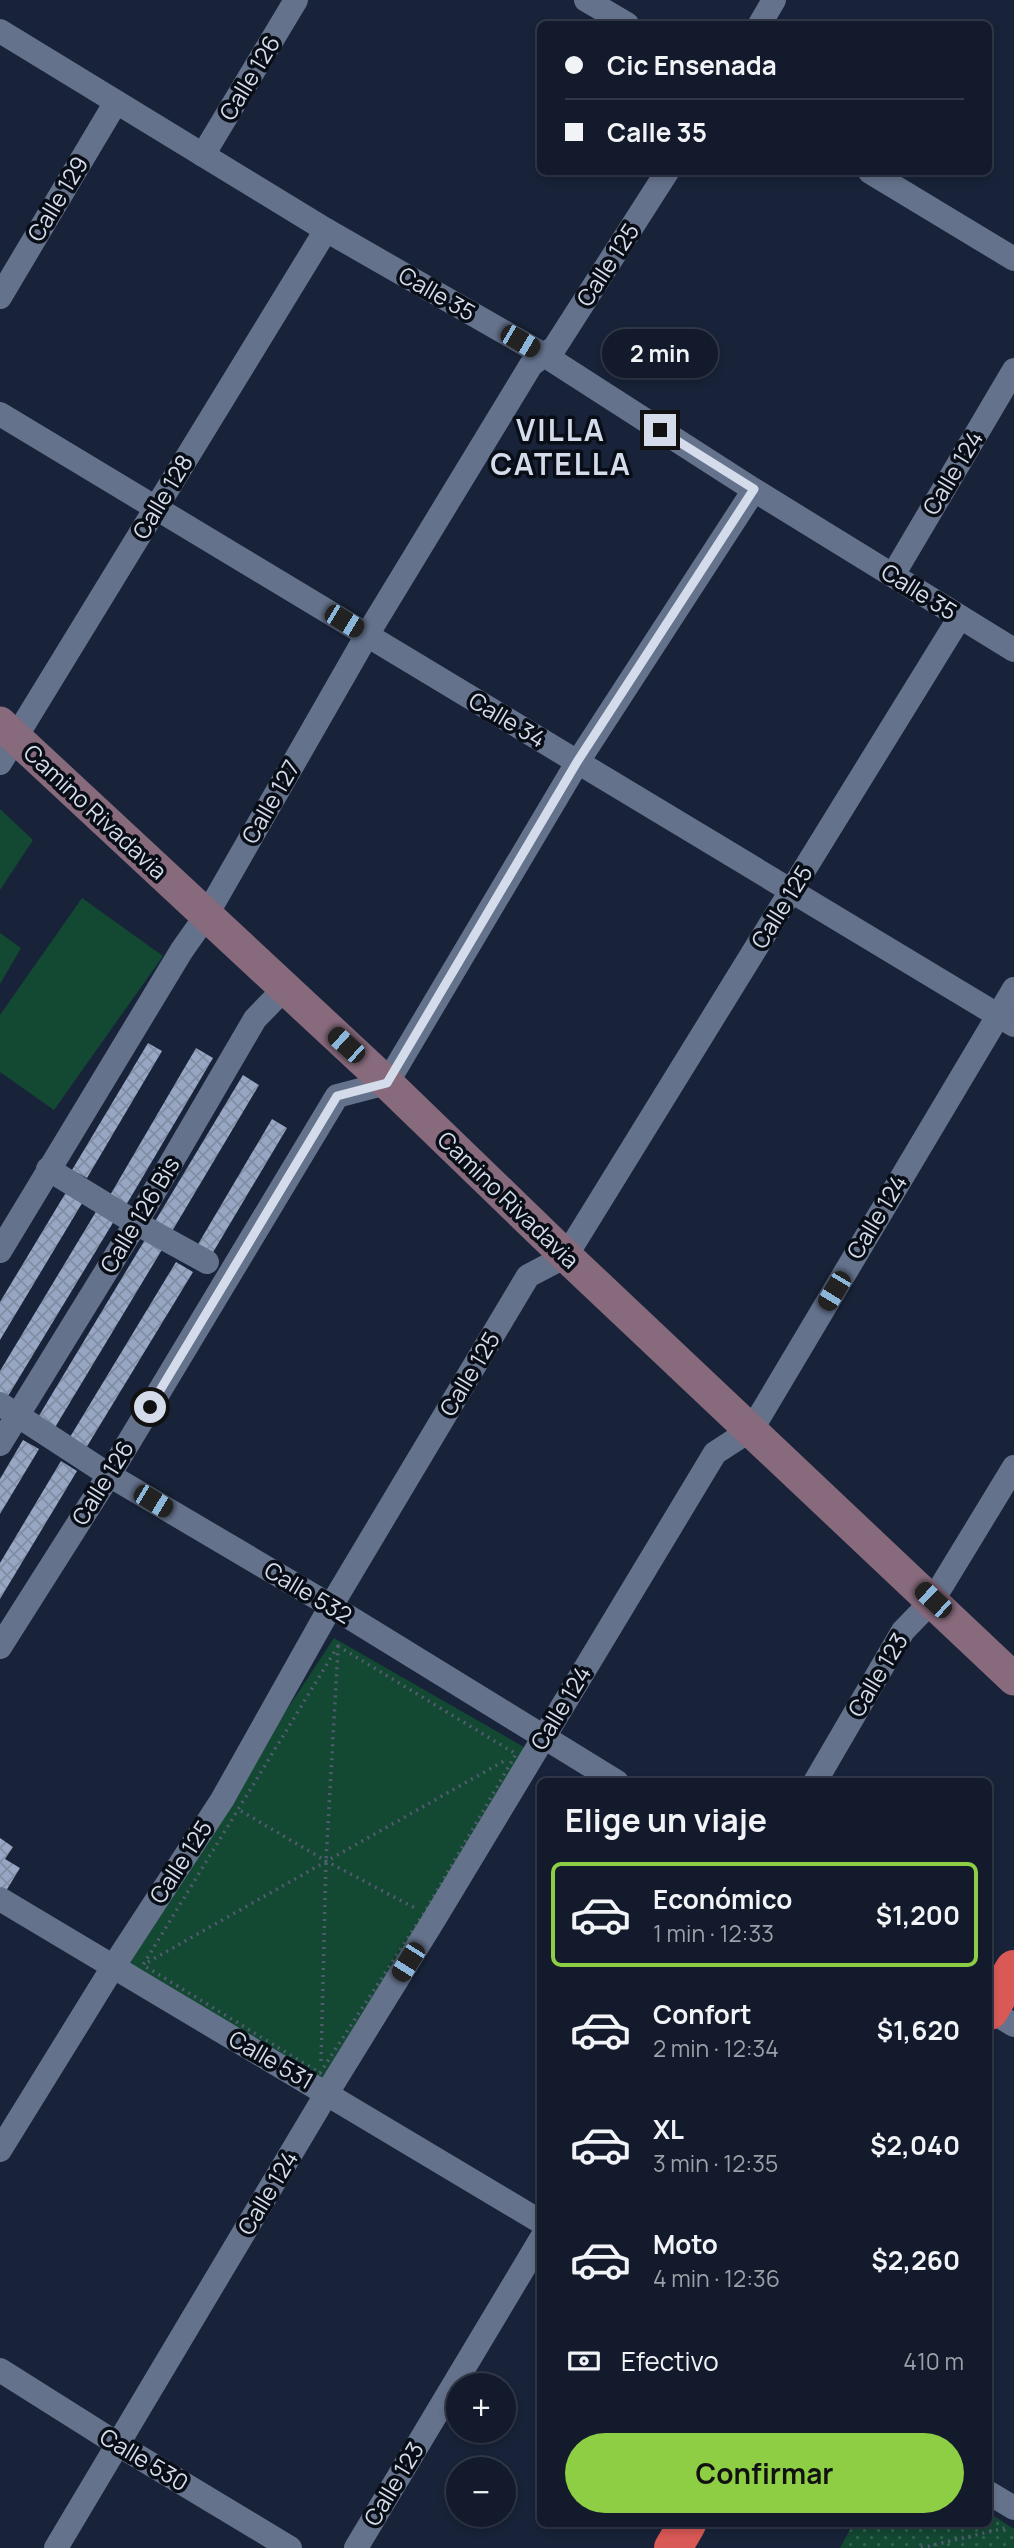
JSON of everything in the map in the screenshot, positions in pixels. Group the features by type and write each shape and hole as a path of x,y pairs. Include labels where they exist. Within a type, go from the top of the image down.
{"highway":[{"path":"992,2005 1014,1969"},
{"path":"673,2548 685,2527"}],"main road":[{"name":"Camino Rivadavia","path":"5,741 206,916 387,1083 1014,1679"}],"street":[{"name":"Calle 126","path":"203,155 296,0"},
{"path":"586,0 622,21"},
{"path":"762,21 774,0"},
{"name":"Calle 35","path":"0,31 326,230 544,355 1014,650"},
{"name":"Calle 129","path":"0,297 116,102"},
{"name":"Calle 125","path":"544,355 555,347 665,175"},
{"path":"875,175 1014,259"},
{"name":"Calle 128","path":"5,741 157,507 326,230"},
{"name":"Calle 127","path":"0,1251 182,950 206,916 367,635 531,365 544,355"},
{"name":"Calle 124","path":"893,575 1014,370"},
{"name":"Calle 34","path":"0,414 1006,1020"},
{"path":"387,1083 577,762 754,489"},
{"name":"Calle 125","path":"0,2150 113,1967 230,1804 331,1606 528,1276 566,1256 960,617"},
{"name":"Calle 126 Bis","path":"0,1444 9,1410 136,1223 256,1019 284,989"},
{"name":"Calle 124","path":"56,2548 119,2445 324,2083 544,1736 715,1452 752,1429 1006,1020 1014,989"},
{"name":"Calle 126","path":"0,1647 109,1475 337,1096 387,1083"},
{"path":"48,1169 136,1223 207,1262"},
{"name":"Calle 532","path":"9,1410 109,1475 331,1606 611,1778"},
{"name":"Calle 123","path":"816,1778 903,1630 933,1600 1014,1467"},
{"name":"Calle 531","path":"0,1899 113,1967 324,2083 537,2219"},
{"path":"992,2012 1014,2025"},
{"name":"Calle 123","path":"356,2548 537,2246"},
{"name":"Calle 530","path":"0,2370 290,2548"},
{"path":"992,2495 1014,2508"}],"path":[{"path":"324,2083 326,1861 338,1646 334,1638 331,1606"},
{"path":"338,1646 516,1754"},
{"path":"143,1965 230,1804 338,1646"},
{"path":"143,1965 516,1754"},
{"path":"324,2083 430,1916 516,1754"},
{"path":"230,1804 326,1861 430,1916"},
{"path":"143,1965 324,2083"},
{"path":"921,2548 1014,2526"}],"green space":[{"path":"0,809 33,840 0,890"},
{"path":"82,898 163,956 54,1110 0,1072 0,1015"},
{"path":"0,933 21,948 0,984"},
{"path":"334,1638 529,1750 326,2085 118,1966"},
{"path":"992,2515 1014,2529 1014,2548 840,2548 851,2527 992,2527"}],"building":[{"path":"148,1043 162,1051 87,1178 72,1170"},
{"path":"196,1048 213,1058 125,1207 109,1197"},
{"path":"243,1075 259,1085 171,1233 154,1223"},
{"path":"272,1119 287,1128 212,1254 197,1246"},
{"path":"68,1189 84,1200 0,1340 0,1302"},
{"path":"97,1210 114,1221 5,1401 0,1398 0,1371"},
{"path":"146,1238 163,1248 54,1429 37,1419"},
{"path":"176,1262 193,1272 83,1453 67,1442"},
{"path":"23,1440 39,1449 0,1514 0,1479"},
{"path":"61,1461 77,1471 0,1599 0,1563"},
{"path":"0,1838 13,1847 5,1859 20,1868 6,1891 0,1888"}],"district":[{"name":"VILLA CATELLA","path":"561,448"}],"route":[{"path":"150,1407 337,1096 387,1083 577,762 754,489 660,430"}]}
